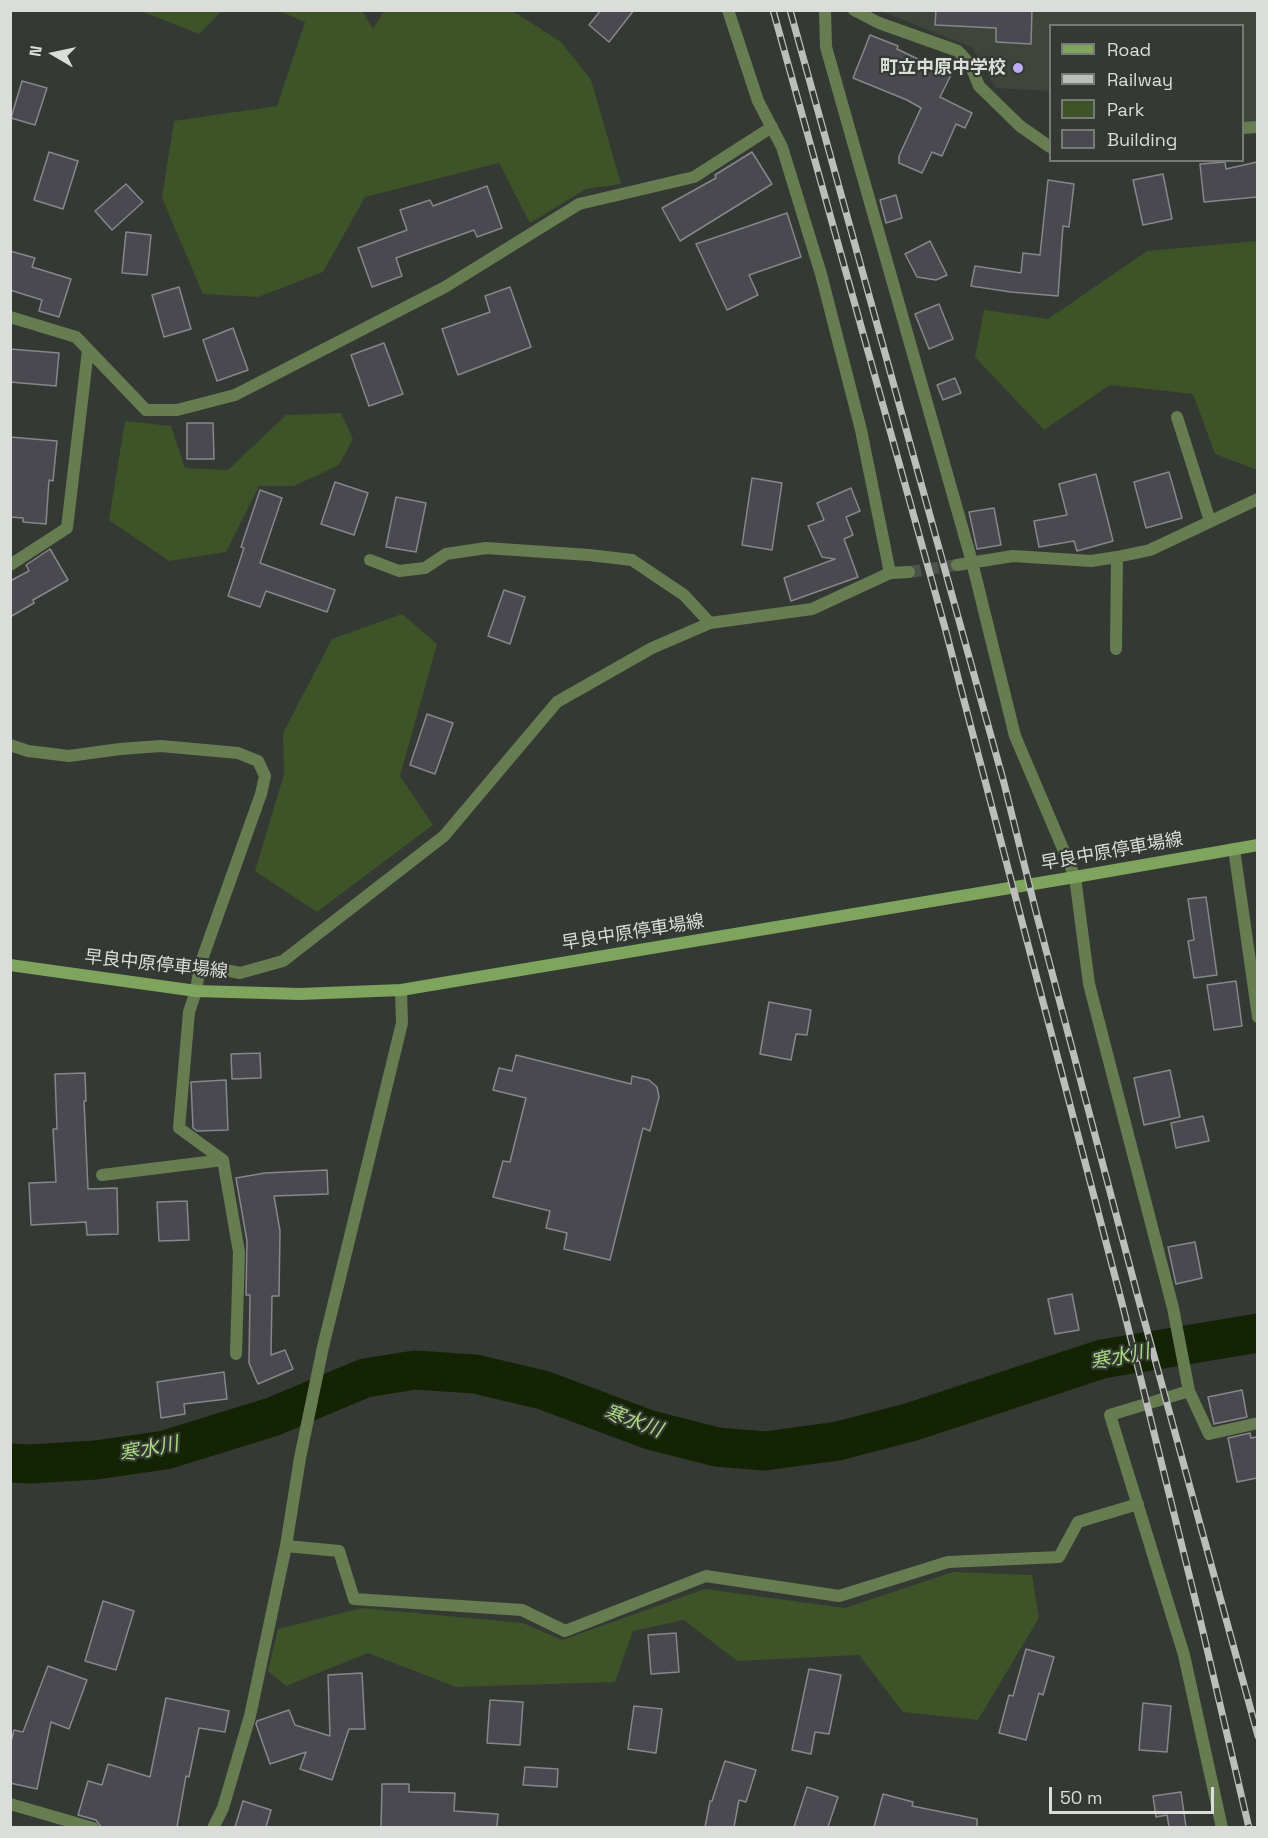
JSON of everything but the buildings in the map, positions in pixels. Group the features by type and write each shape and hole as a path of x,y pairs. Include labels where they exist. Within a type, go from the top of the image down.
{"main road":[{"name":"早良中原停車場線","path":"10,965 196,991 300,994 401,990 1257,845"}],"street":[{"path":"728,10 758,101 782,147 824,285 861,430 890,573"},
{"path":"825,10 825,47 972,562 1016,736 1075,877 1089,984 1173,1308 1189,1391 1209,1434 1257,1423"},
{"path":"854,10 879,23 958,51 970,64 979,86 1020,126 1049,146"},
{"path":"10,318 76,337 146,410 177,410 234,394 445,287 579,204 694,177 772,127"},
{"path":"10,565 67,528 88,350"},
{"path":"1177,417 1210,521"},
{"path":"957,565 1013,556 1091,561 1150,550 1257,499"},
{"path":"370,560 399,571 425,568 446,554 486,548 632,560 684,595 710,623"},
{"path":"1116,649 1118,557"},
{"path":"200,965 240,973 283,961 444,836 557,702 652,648 710,623 812,609 890,573 909,572"},
{"path":"10,744 28,751 69,756 161,746 238,753 258,761 266,776 200,965 196,991 189,1012 179,1128 224,1160 239,1252 236,1354"},
{"path":"1234,849 1257,1017"},
{"path":"213,1827 223,1808 250,1716 286,1546 300,1458 323,1347 402,1023 401,990"},
{"path":"102,1175 224,1160"},
{"path":"1189,1391 1110,1415 1184,1655 1222,1827"},
{"path":"286,1546 339,1551 354,1599 522,1610 565,1631 706,1576 839,1596 948,1562 1059,1557 1078,1522 1138,1504"},
{"path":"10,1804 93,1827"}],"shaded area":[{"name":"町立中原中学校","path":"881,11 1257,11 1257,121 1244,123 1244,24 1049,24 1049,91 996,88 973,48"}],"green space":[{"path":"222,10 199,34 141,11"},
{"path":"277,10 362,11 373,29 384,11 509,10 519,15 561,42 591,80 621,184 586,189 530,223 499,163 365,197 323,272 258,297 203,294 162,198 174,121 277,106 305,22"},
{"path":"1257,241 1257,470 1215,454 1193,394 1110,385 1044,430 975,357 984,310 1048,319 1147,251"},
{"path":"341,413 353,439 339,465 294,486 259,486 226,552 169,561 109,520 125,421 171,426 185,468 228,470 286,415"},
{"path":"402,614 437,644 400,776 433,825 317,912 255,871 284,774 283,733 332,639"},
{"path":"953,1572 1032,1575 1039,1618 978,1720 903,1712 859,1655 737,1661 684,1620 633,1631 615,1682 456,1687 368,1653 286,1686 268,1671 278,1629 362,1608 523,1623 562,1640 705,1589 845,1608"}],"waterway":[{"name":"寒水川","path":"10,1463 96,1460 165,1450 272,1417 365,1378 415,1370 475,1374 543,1390 650,1430 717,1447 765,1451 838,1441 911,1422 1102,1359 1258,1333"}],"tunnel":[{"path":"909,572 957,565"}],"railway":[{"path":"773,10 945,628 1123,1307 1249,1828"},
{"path":"790,10 1004,783 1139,1301 1258,1736"}],"place":[{"name":"町立中原中学校","path":"1018,68"}]}
